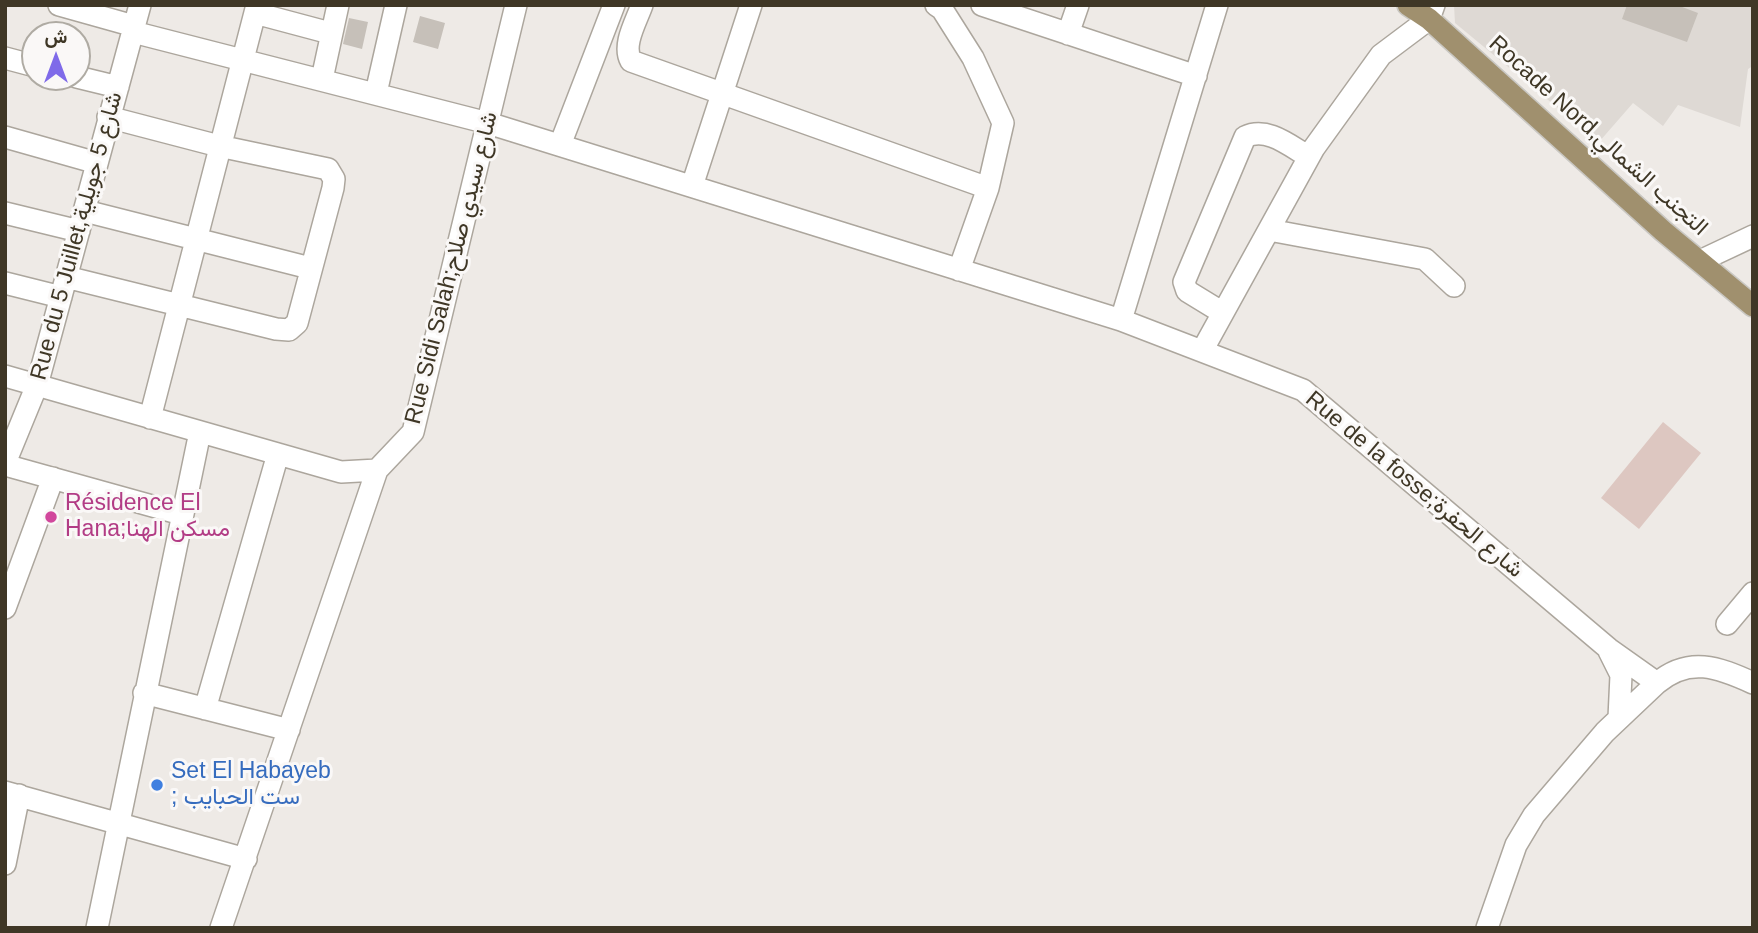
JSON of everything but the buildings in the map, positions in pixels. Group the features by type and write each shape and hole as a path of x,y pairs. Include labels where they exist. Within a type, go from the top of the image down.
{"main road":[{"name":"Rocade Nord,التجنب الشمالي","path":"1408,5 1432,12 1700,261 1753,306"}],"street":[{"name":"Rue de la fosse;شارع الحفرة","path":"59,5 136,21 244,59 488,123 560,145 1121,320 1303,390 1609,649 1657,683 1660,680"},
{"path":"322,79 338,5"},
{"path":"376,93 396,5"},
{"name":"Rue Sidi Salah;شارع سيدي صلاح","path":"377,470 413,432 516,5"},
{"path":"560,145 614,5"},
{"path":"642,5 628,44 627,53 631,61 988,188"},
{"path":"692,186 751,5"},
{"path":"982,5 1196,76"},
{"path":"1068,34 1078,5"},
{"path":"1121,320 1217,5"},
{"path":"941,7 973,58 1003,123 988,188 959,270"},
{"path":"150,418 256,9 330,33"},
{"path":"1202,351 1309,157 1381,55 1432,12"},
{"name":"Rue du 5 Juillet,شارع 5 جويلية","path":"5,464 37,385 136,21"},
{"path":"91,80 118,87"},
{"path":"5,282 64,287 180,306 289,330 297,323 333,188 334,178 328,169 219,146 108,117"},
{"path":"1223,313 1187,291 1184,282 1245,137 1253,133 1266,133 1309,157"},
{"path":"5,137 97,163"},
{"path":"5,212 195,238 310,268"},
{"path":"1269,230 1425,259 1454,286"},
{"path":"1700,261 1753,236"},
{"path":"5,376 341,472 377,470 221,928"},
{"path":"97,928 200,432"},
{"path":"205,709 278,454"},
{"path":"5,464 181,514"},
{"path":"6,605 53,478"},
{"path":"1727,624 1753,593"},
{"path":"1609,649 1620,675 1619,718"},
{"path":"1487,928 1516,845 1526,827 1619,718 1660,680 1676,670 1700,665 1725,670 1753,683"},
{"path":"144,693 289,730"},
{"path":"5,864 12,794 246,859"}],"shaded area":[{"path":"1454,5 1753,5 1753,66 1748,69 1740,127 1678,105 1663,126 1633,103 1599,142 1455,23"},
{"path":"1663,422 1701,453 1639,529 1601,498"}],"place":[{"name":"Résidence El Hana;مسكن الهنا","path":"51,517"},
{"name":"Set El Habayeb ; ست الحبايب","path":"157,785"}]}
